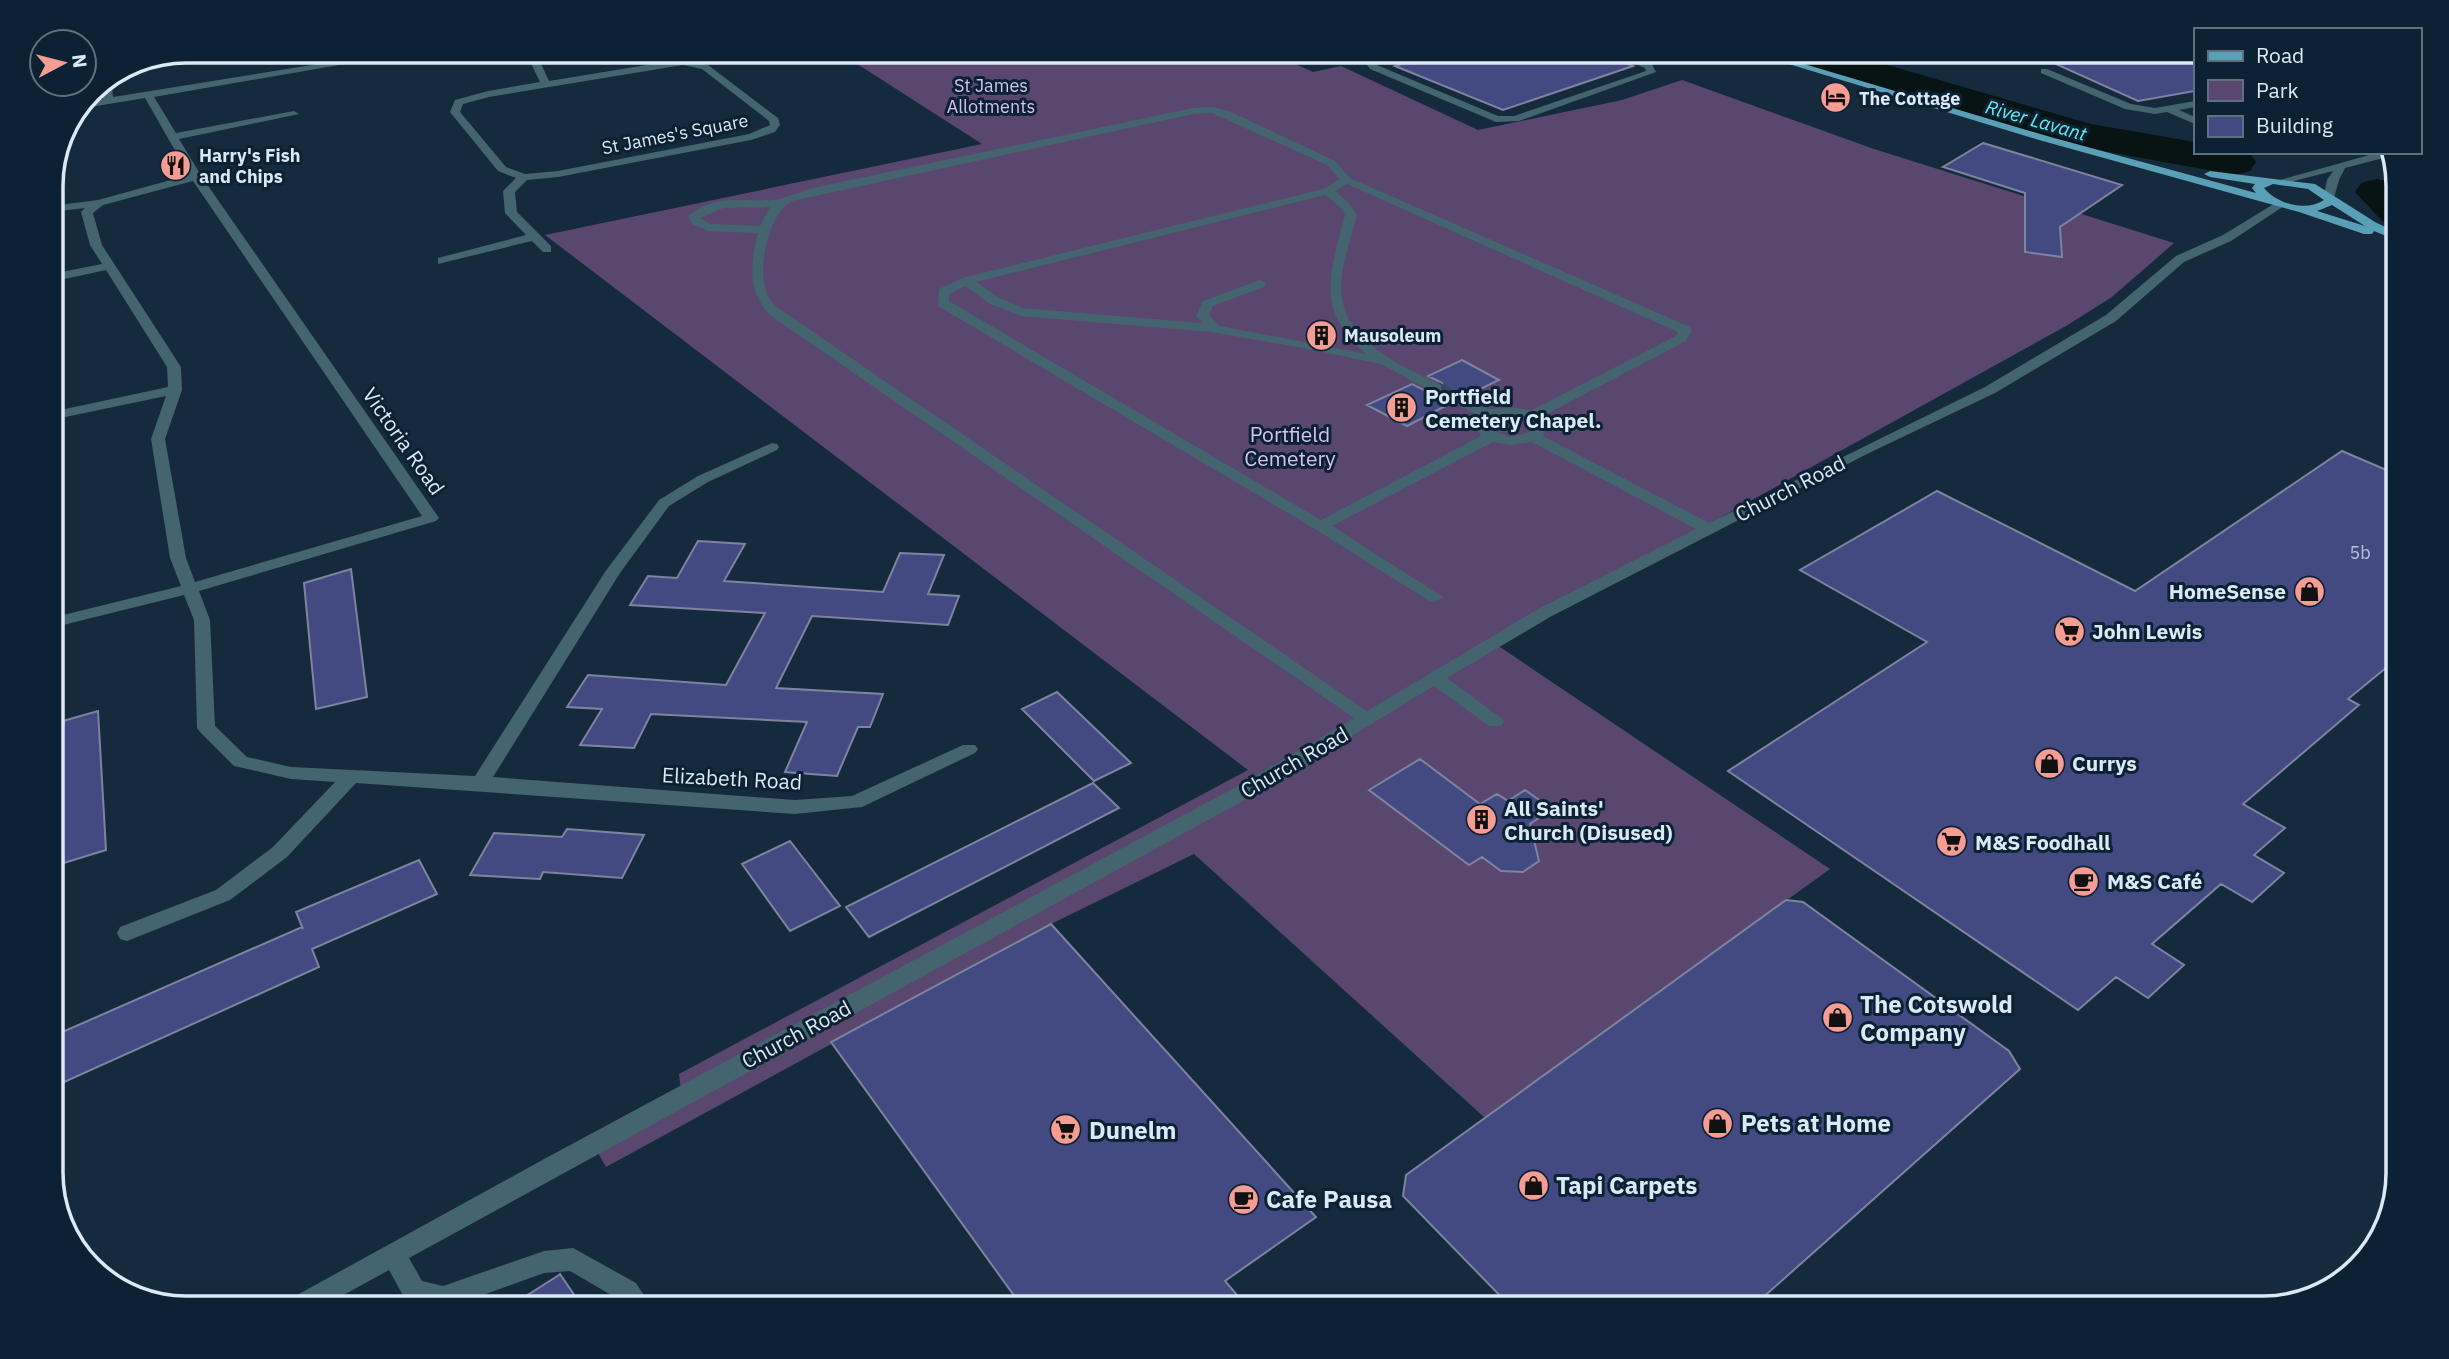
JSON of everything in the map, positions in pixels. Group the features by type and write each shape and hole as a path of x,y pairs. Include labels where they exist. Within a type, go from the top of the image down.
{"main road":[{"path":"1792,63 2386,234"},
{"path":"2134,163 2311,187 2386,231"},
{"path":"2265,182 2259,185 2258,191 2279,203 2312,208 2325,206 2330,196"}],"street":[{"path":"95,104 342,63"},
{"path":"536,63 546,84"},
{"name":"St James's Square","path":"684,63 546,84 469,99 454,107 455,112 502,169 524,177 558,174 751,137 771,130 775,125 774,120 705,67 694,63"},
{"path":"1371,63 1373,67 1496,119 1515,119 1651,72 1649,66 1641,63"},
{"path":"2043,71 2129,107 2155,111 2194,104"},
{"path":"108,92 108,102"},
{"name":"Victoria Road","path":"63,620 188,589 431,518 196,177 148,95"},
{"path":"764,230 708,227 696,222 694,217 706,208 719,205 780,203 817,190 1202,110 1225,113 1321,158 1339,168 1346,180 1685,330 1681,338 1532,416"},
{"path":"2169,110 2194,121"},
{"path":"173,137 294,114"},
{"path":"2281,181 2382,155"},
{"path":"2330,196 2333,180 2340,168"},
{"path":"63,208 99,203 196,177"},
{"path":"524,177 509,191 511,213 547,249"},
{"path":"1346,180 1327,191 965,281 943,292 943,303 1321,526 1435,597"},
{"path":"1327,191 1345,205 1351,215 1336,273 1337,304 1346,326 1389,364 1436,388"},
{"path":"63,413 175,390 174,368 166,353 96,245 87,212 99,203"},
{"path":"780,203 774,209 764,230 759,265 759,290 762,298 776,313 1367,719"},
{"name":"Church Road","path":"319,1296 1254,786 1544,613 1864,450 1990,390 2111,318 2180,259 2227,238 2279,203"},
{"path":"442,261 535,236"},
{"path":"63,276 110,266"},
{"path":"965,281 995,301 1021,312 1216,329 1298,343 1389,364"},
{"path":"1216,329 1202,316 1208,304 1260,284"},
{"name":"Elizabeth Road","path":"175,390 158,439 178,558 202,620 206,728 241,762 291,773 351,778 480,783 795,807 856,802 969,749"},
{"path":"1461,401 1487,414 1514,411 1532,416 1540,429 1533,437"},
{"path":"1487,414 1480,422 1480,428 1491,437 1508,441 1533,437 1708,530"},
{"path":"1321,526 1491,437"},
{"path":"480,783 613,572 664,503 703,479 772,447"},
{"path":"1435,678 1495,722"},
{"path":"127,933 223,895 280,852 351,778"},
{"path":"394,1255 414,1291 435,1296"},
{"path":"449,1296 544,1262 573,1259 627,1290 631,1296"}],"green space":[{"name":"Portfield Cemetery","path":"856,63 1293,63 1313,72 1341,66 1478,130 1622,100 1682,80 1874,149 2174,243 2112,297 2066,326 1494,643 1830,869 1485,1118 1194,854 1051,924 606,1167 593,1144 682,1100 679,1074 1248,770 545,235 982,144"}],"building":[{"path":"1405,63 1627,63 1633,66 1503,110 1395,66"},
{"path":"2194,63 2194,91 2138,101 2058,65"},
{"path":"1983,143 2122,185 2060,227 2062,257 2025,252 2025,193 1943,167"},
{"path":"1462,360 1499,380 1466,396 1454,396 1453,402 1407,426 1367,405 1412,384 1430,393 1443,393 1442,383 1428,376"},
{"path":"2342,451 2386,470 2386,668 2348,699 2359,705 2243,804 2285,828 2254,855 2284,873 2252,902 2221,884 2152,944 2184,965 2148,998 2116,977 2078,1010 1728,771 1927,642 1800,570 1937,491 2135,591"},
{"path":"698,541 745,544 724,581 883,592 900,553 944,555 928,594 959,596 948,625 812,616 776,688 883,694 870,727 858,727 837,776 785,772 807,722 651,714 634,748 580,745 602,709 567,707 588,675 726,685 765,613 630,605 648,576 677,578"},
{"path":"351,569 367,697 316,709 304,583"},
{"path":"1057,692 1131,763 1094,781 1022,709"},
{"path":"98,711 106,850 63,863 64,725 63,721"},
{"name":"All Saints' Church (Disused)","path":"1420,759 1480,804 1497,794 1508,801 1525,790 1552,809 1530,824 1539,861 1523,872 1501,871 1482,857 1469,865 1369,790"},
{"path":"1093,783 1119,808 869,937 846,907"},
{"path":"567,829 644,835 622,878 543,872 540,879 470,875 494,833 562,837"},
{"path":"790,841 840,906 790,931 742,864"},
{"path":"419,860 437,894 312,949 319,967 63,1083 63,1032 302,927 303,929 296,912"},
{"path":"1786,900 1803,902 2009,1051 2020,1069 1765,1296 1500,1296 1403,1196 1406,1175"},
{"name":"Dunelm","path":"1051,924 1316,1217 1225,1281 1238,1296 1014,1296 831,1042"},
{"path":"559,1275 575,1296 526,1296"}],"waterway":[{"name":"River Lavant","path":"1840,63 2086,136 2235,162"},
{"name":"River Lavant","path":"2377,192 2385,193 2386,200"}],"tunnel":[{"path":"1436,388 1461,401"}],"place":[{"name":"The Cottage","path":"1836,98"},
{"name":"Harry's Fish and Chips","path":"176,165"},
{"name":"Mausoleum","path":"1321,335"},
{"name":"Portfield Cemetery Chapel.","path":"1402,408"},
{"name":"HomeSense","path":"2309,591"},
{"name":"John Lewis","path":"2069,631"},
{"name":"Currys","path":"2049,763"},
{"name":"All Saints' Church (Disused)","path":"1481,820"},
{"name":"M&S Foodhall","path":"1952,842"},
{"name":"M&S Café","path":"2084,881"},
{"name":"The Cotswold Company","path":"1837,1018"},
{"name":"Pets at Home","path":"1718,1123"},
{"name":"Dunelm","path":"1066,1130"},
{"name":"Tapi Carpets","path":"1533,1185"},
{"name":"Cafe Pausa","path":"1243,1199"}],"park label":[{"name":"St James Allotments","path":"991,95"}]}
